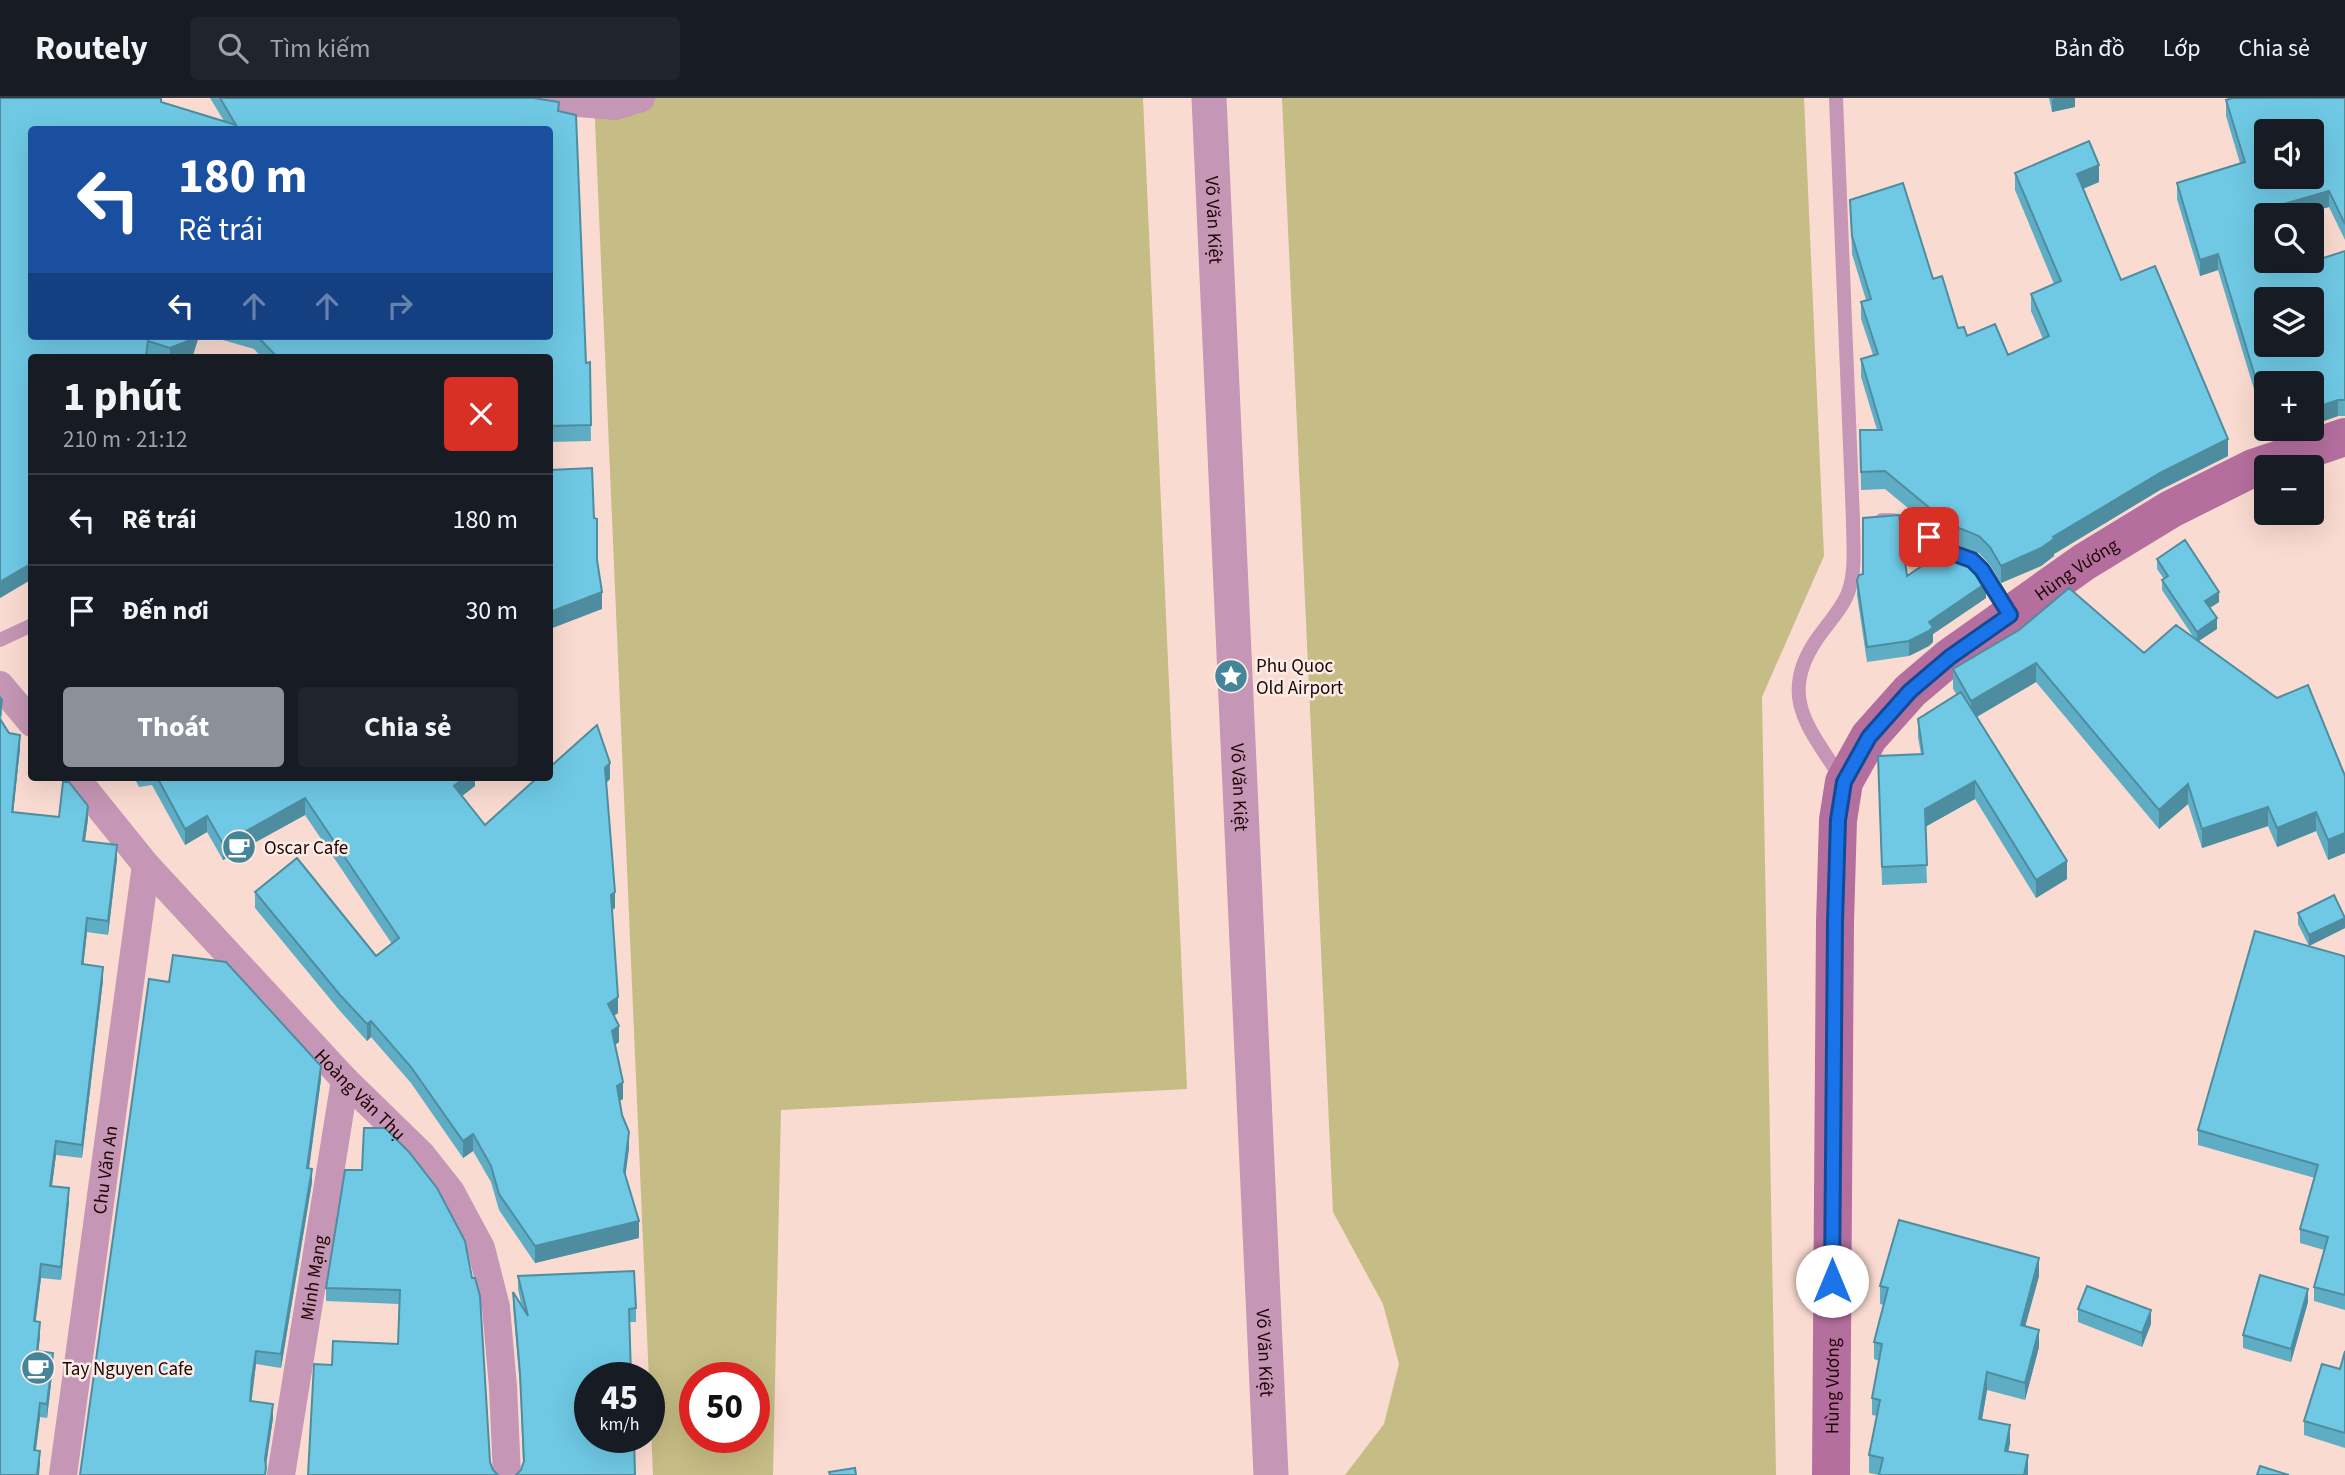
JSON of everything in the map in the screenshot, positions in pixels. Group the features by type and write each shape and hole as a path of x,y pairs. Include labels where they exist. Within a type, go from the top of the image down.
{"main road":[{"name":"Hùng Vương","path":"1830,1475 1835,922 1838,820 1844,782 1869,737 1910,691 1950,657 2084,562 2171,509 2253,468 2345,437"}],"street":[{"path":"532,99 615,106 640,98"},
{"name":"Võ Văn Kiệt","path":"1209,98 1270,1475"},
{"path":"0,685 28,718"},
{"name":"Hoàng Văn Thụ","path":"78,781 146,865 345,1080 421,1154 451,1192 481,1248 495,1307 503,1387 507,1475"},
{"name":"Chu Văn An","path":"63,1475 146,865"},
{"name":"Minh Mạng","path":"281,1475 345,1080"}],"lane":[{"path":"1836,98 1853,520 1852,577 1849,592 1811,648 1800,670 1797,689 1802,716 1844,782"},
{"path":"1853,520 1905,520 1914,524 1944,550 1972,560 1982,570 2010,615"},
{"path":"0,640 28,627"}],"shaded area":[{"path":"594,98 1143,98 1187,1089 781,1110 773,1475 653,1475 652,1453 665,1453 665,1362 648,1362"},
{"path":"1282,98 1804,98 1824,556 1762,697 1776,1475 1345,1475 1384,1424 1399,1364 1383,1304 1333,1212"}],"building":[{"path":"0,98 161,98 161,102 236,125 220,98 533,98 559,102 558,111 576,115 591,425 553,426 553,354 274,354 261,340 553,340 553,126 28,126 28,340 190,340 170,348 148,341 146,354 28,354 28,565 0,582"},
{"path":"2345,98 2345,224 2329,191 2287,203 2254,203 2254,273 2324,273 2324,258 2345,251 2345,400 2324,405 2324,371 2254,371 2254,373 2218,254 2200,260 2177,183 2245,162 2226,100"},
{"path":"2089,141 2099,165 2077,174 2121,280 2155,266 2228,439 2160,473 2053,537 2054,539 2041,548 2001,566 1990,547 1979,536 1949,524 1885,471 1861,472 1860,430 1882,430 1861,359 1878,354 1861,302 1871,299 1852,236 1850,200 1903,183 1933,279 1942,276 1958,328 1964,327 1967,336 1995,324 2008,355 2049,336 2031,294 2061,281 2015,173"},
{"path":"592,468 594,518 597,519 597,560 602,592 553,611 553,470"},
{"path":"1899,515 1907,576 1950,547 1967,553 1986,583 1929,622 1933,627 1929,631 1909,641 1867,647 1857,580 1859,575 1863,574 1863,518"},
{"path":"2185,540 2219,592 2205,601 2217,618 2197,632 2162,580 2168,576 2157,559"},
{"path":"2069,588 2144,653 2176,625 2277,698 2308,685 2345,776 2345,833 2328,840 2316,812 2277,828 2268,807 2202,829 2188,784 2159,810 2036,663 1971,701 1953,669 2019,630"},
{"path":"1961,692 2067,861 2036,880 1975,781 1925,809 1927,865 1882,867 1878,756 1923,754 1918,719"},
{"path":"0,719 9,733 20,735 12,812 59,817 63,782 69,782 88,806 83,841 117,845 108,921 87,918 82,964 103,967 82,1145 56,1141 50,1186 69,1188 61,1267 41,1264 34,1321 40,1322 37,1351 53,1353 47,1404 40,1403 34,1450 40,1451 37,1475 0,1475"},
{"path":"597,725 610,763 605,768 615,892 611,895 618,997 608,1004 619,1026 612,1031 623,1082 617,1086 622,1115 629,1132 624,1171 639,1221 535,1246 499,1194 491,1166 473,1134 463,1141 411,1067 371,1021 367,1024 340,995 255,892 297,858 376,956 399,938 305,798 223,844 207,816 185,829 159,781 460,781 454,786 485,825 534,781 553,781 553,764"},
{"path":"2334,895 2345,918 2309,935 2298,913"},
{"path":"2255,931 2344,956 2345,959 2345,1295 2314,1287 2328,1237 2300,1229 2318,1165 2198,1130"},
{"path":"173,955 226,962 321,1066 307,1168 312,1169 281,1354 256,1351 252,1378 250,1401 273,1404 265,1475 80,1475 149,979 169,982"},
{"path":"364,1128 385,1128 409,1152 437,1188 465,1241 472,1278 475,1278 480,1296 490,1462 498,1475 308,1475 314,1364 332,1365 333,1341 398,1344 400,1290 326,1288 345,1170 362,1170"},
{"path":"1899,1220 2039,1258 2021,1325 2039,1330 2025,1383 1987,1372 1979,1419 2010,1425 2005,1451 2028,1455 2024,1475 1879,1475 1883,1458 1869,1455 1880,1400 1872,1398 1882,1344 1874,1342 1888,1288 1880,1286"},
{"path":"634,1271 636,1308 629,1309 631,1362 574,1362 574,1453 634,1453 635,1475 516,1475 524,1461 513,1292 528,1316 518,1276"},
{"path":"2260,1275 2308,1289 2291,1349 2243,1335"},
{"path":"2087,1286 2151,1310 2142,1333 2078,1309"},
{"path":"2345,1351 2345,1433 2304,1421 2322,1364 2340,1369"},
{"path":"2260,1466 2289,1475 2257,1475"},
{"path":"855,1468 856,1475 830,1475 829,1472"}],"place":[{"name":"Phu Quoc Old Airport","path":"1231,676"},
{"name":"Oscar Cafe","path":"239,847"},
{"name":"Tay Nguyen Cafe","path":"38,1368"}],"route":[{"path":"1832,1281 1835,922 1838,820 1844,782 1869,737 1910,691 1950,657 2010,615 1982,570 1972,560 1944,550 1929,537"}]}
